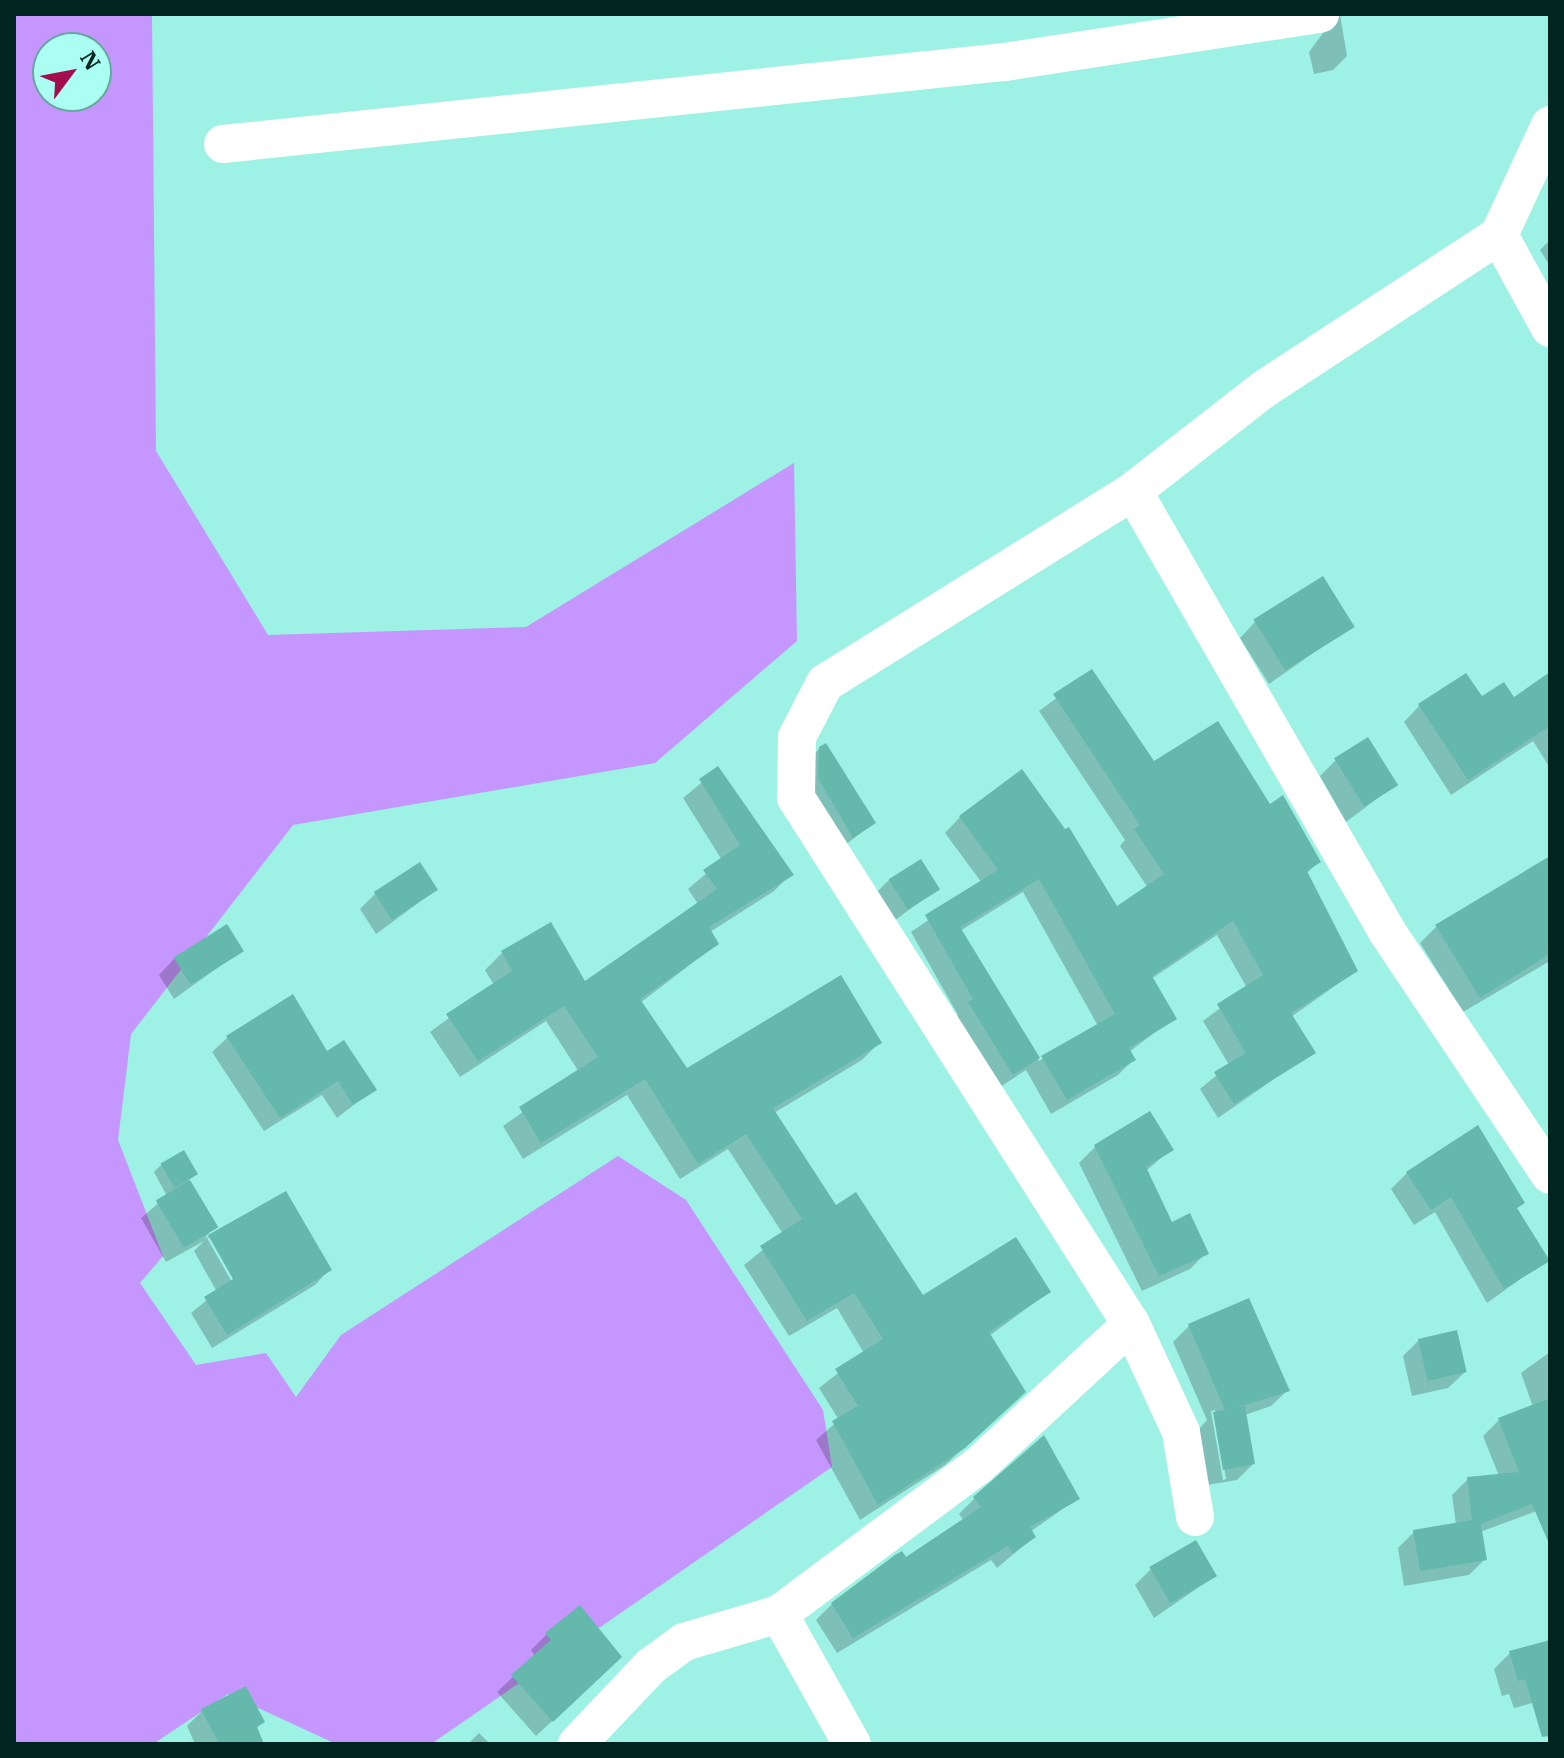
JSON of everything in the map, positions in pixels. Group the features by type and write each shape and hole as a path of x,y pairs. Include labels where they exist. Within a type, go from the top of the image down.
{"street":[{"path":"223,144 1005,62 1320,14"},
{"path":"1195,1517 1181,1432 1131,1324 796,798 797,737 825,683 1133,491 1264,389 1499,235 1550,125"},
{"path":"1499,235 1550,328"},
{"path":"1133,491 1388,933 1550,1175"},
{"path":"577,1744 651,1666 684,1642 779,1614 979,1465 1131,1324"},
{"path":"779,1614 852,1744"}],"shaded area":[{"path":"14,14 152,14 156,451 268,635 526,627 794,463 797,641 655,763 293,825 131,1034 118,1140 163,1256 140,1283 196,1365 266,1353 296,1397 341,1335 618,1156 686,1200 823,1410 832,1467 431,1744 336,1744 228,1694 153,1744 14,1744"}],"building":[{"path":"1323,576 1355,627 1285,670 1253,619"},
{"path":"1092,669 1154,761 1218,721 1270,804 1283,795 1321,862 1307,871 1358,971 1291,1013 1316,1053 1234,1104 1214,1072 1246,1053 1217,1004 1263,975 1233,921 1152,976 1177,1019 1129,1048 1136,1060 1067,1100 1041,1056 1115,1014 1039,879 960,927 1040,1058 1013,1075 968,1002 973,999 925,915 998,870 959,816 1022,769 1065,829 1069,827 1117,906 1164,874 1134,829 1140,825 1053,694"},
{"path":"1550,672 1550,726 1468,780 1418,704 1466,673 1482,696 1504,682 1514,697"},
{"path":"1368,737 1398,785 1364,807 1334,758"},
{"path":"826,743 876,823 853,838 818,778 819,747"},
{"path":"718,766 794,875 709,927 719,944 640,999 687,1068 841,975 882,1043 773,1108 836,1205 856,1192 923,1295 1016,1237 1051,1292 989,1332 1026,1392 965,1448 878,1505 832,1421 858,1406 835,1369 883,1339 854,1293 807,1321 760,1246 802,1219 746,1134 698,1164 645,1079 541,1143 519,1107 598,1057 564,1006 478,1061 446,1014 512,971 501,951 551,922 585,981 717,889 703,870 740,845 699,779"},
{"path":"1550,856 1550,954 1480,998 1435,925"},
{"path":"921,859 940,890 908,910 889,879"},
{"path":"420,862 438,890 392,920 374,892"},
{"path":"227,924 244,951 191,985 174,957"},
{"path":"293,994 327,1051 344,1040 377,1090 353,1105 338,1081 280,1118 226,1036"},
{"path":"1150,1111 1174,1150 1146,1167 1172,1222 1190,1213 1209,1254 1159,1276 1094,1145"},
{"path":"1478,1125 1525,1203 1517,1208 1550,1261 1504,1289 1451,1197 1431,1210 1406,1172"},
{"path":"184,1150 198,1174 175,1188 161,1164"},
{"path":"190,1180 218,1227 184,1248 156,1201"},
{"path":"286,1191 332,1270 227,1335 204,1297 233,1279 208,1235"},
{"path":"1249,1298 1290,1391 1232,1409 1245,1406 1255,1464 1223,1470 1213,1412 1225,1410 1188,1324"},
{"path":"1457,1330 1467,1372 1428,1381 1418,1339"},
{"path":"1550,1398 1550,1546 1532,1504 1481,1524 1487,1560 1420,1571 1413,1530 1472,1520 1467,1477 1519,1472 1498,1418"},
{"path":"1044,1435 1080,1499 1030,1527 1036,1537 1013,1553 1008,1546 853,1638 831,1603 895,1555 902,1551 906,1557 981,1507 973,1497"},
{"path":"1196,1540 1217,1576 1170,1603 1149,1567"},
{"path":"580,1605 622,1657 553,1722 511,1675 551,1640 545,1633"},
{"path":"1550,1640 1550,1736 1542,1737 1525,1679 1518,1681 1509,1651"},
{"path":"246,1686 265,1722 257,1727 264,1744 219,1744 201,1709"}]}
